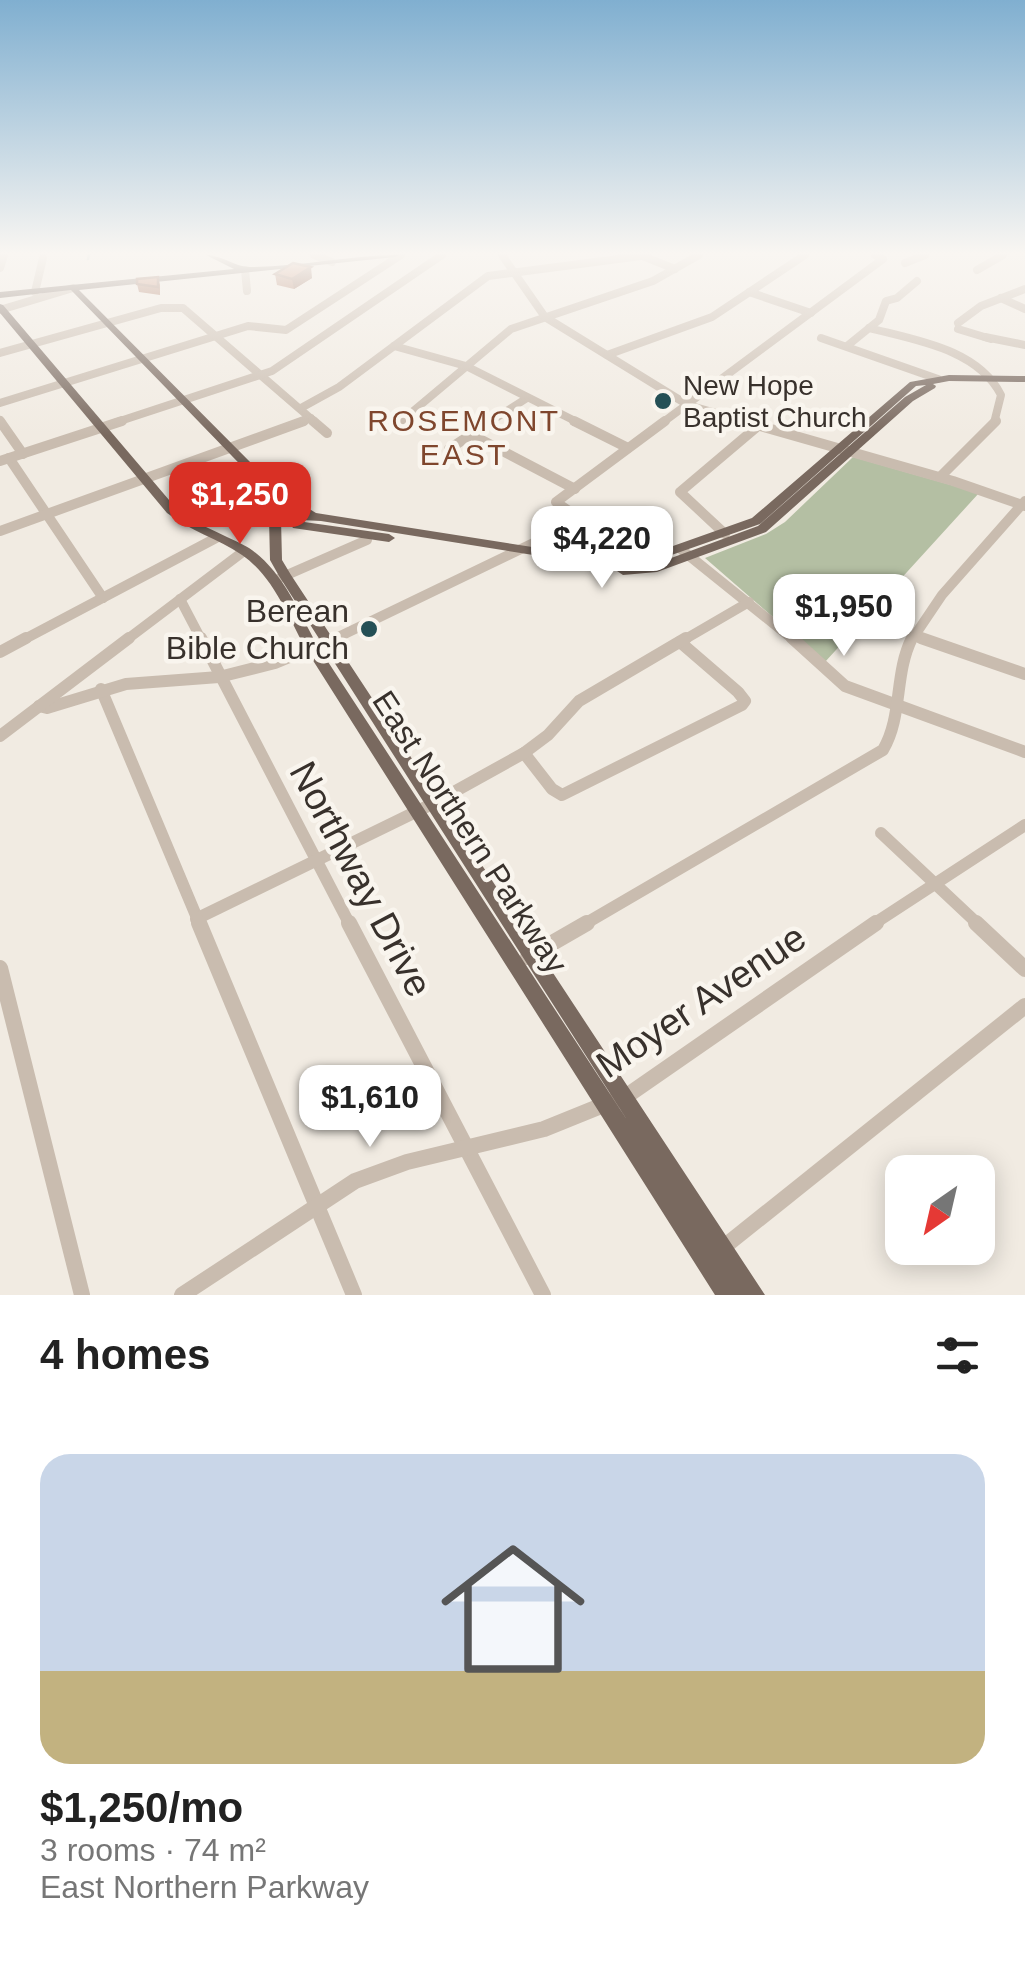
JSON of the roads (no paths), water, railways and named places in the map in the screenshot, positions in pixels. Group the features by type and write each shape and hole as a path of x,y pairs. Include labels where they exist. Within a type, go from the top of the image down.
{"main road":[{"name":"East Northern Parkway","path":"6,315 171,510 196,528 244,551 279,578 714,1254 754,1295"},
{"path":"99,315 274,492 316,517"},
{"path":"196,528 316,517 523,550 618,562 643,561 688,553 770,524 907,388 938,379 1025,382"},
{"path":"275,520 624,571 657,568 768,512 924,389 997,381"},
{"path":"274,492 275,520"},
{"name":"East Northern Parkway","path":"275,520 279,578"},
{"name":"East Northern Parkway","path":"714,1254 728,1295"}],"street":[{"path":"0,353 137,315"},
{"path":"194,315 327,433"},
{"path":"0,404 253,325 286,330 308,315"},
{"path":"103,598 46,513 4,460 262,374 351,315"},
{"path":"301,408 325,396 434,315"},
{"path":"399,424 511,329 551,315"},
{"path":"607,355 714,315"},
{"path":"40,706 47,708 100,689 154,680 219,677 261,668 320,645 523,550 579,518 556,502 808,315"},
{"path":"847,346 881,315"},
{"path":"968,315 958,326 985,337 1025,344"},
{"path":"525,958 878,754 890,738 899,672 914,636 1024,504 688,405 546,317"},
{"path":"869,328 972,361 997,381 1001,406 996,420 940,477"},
{"path":"821,338 938,379"},
{"path":"394,346 466,366 628,448"},
{"path":"449,449 527,398"},
{"path":"0,531 311,418"},
{"path":"0,420 23,454"},
{"path":"725,534 686,502 681,491 758,426"},
{"path":"472,435 575,489"},
{"path":"0,652 216,538"},
{"path":"279,578 367,540"},
{"path":"0,736 244,551"},
{"path":"688,553 833,678 1025,752"},
{"name":"Northway Drive","path":"180,599 543,1295"},
{"path":"196,919 426,807 524,753 548,735 579,701 749,602"},
{"path":"914,636 1025,674"},
{"path":"524,753 559,794 567,794 744,701 680,642"},
{"path":"100,689 354,1295"},
{"name":"Moyer Avenue","path":"182,1295 355,1182 388,1168 532,1133 615,1100 1025,825"},
{"path":"881,833 1025,969"},
{"path":"0,968 82,1295"},
{"path":"714,1254 1025,1006"}],"place":[{"name":"New Hope Baptist Church","path":"663,401"},
{"name":"Berean Bible Church","path":"369,629"}],"district":[{"name":"ROSEMONT EAST","path":"464,438"}]}
